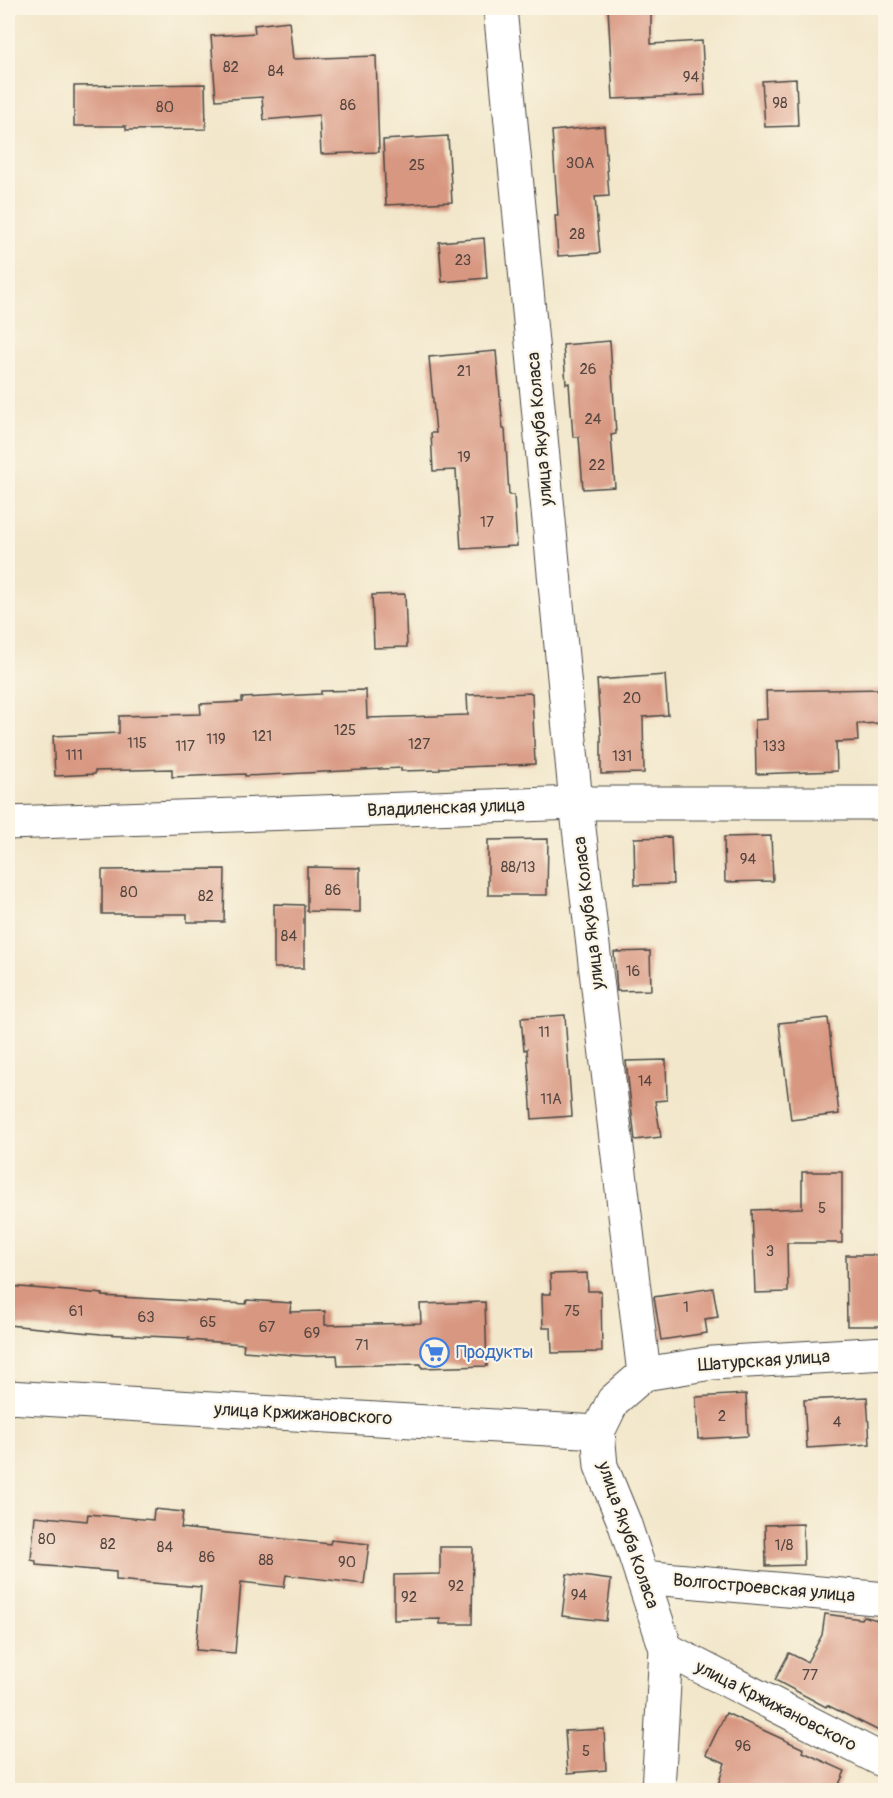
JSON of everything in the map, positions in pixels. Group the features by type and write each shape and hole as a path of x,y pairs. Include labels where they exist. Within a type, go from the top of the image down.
{"street":[{"name":"улица Якуба Коласа","path":"500,8 576,803 644,1374"},
{"name":"Владиленская улица","path":"8,823 576,803 885,803"},
{"name":"Шатурская улица","path":"644,1374 712,1363 885,1353"},
{"path":"598,1432 613,1401 644,1374"},
{"name":"улица Кржижановского","path":"8,1396 598,1432"},
{"name":"улица Якуба Коласа","path":"598,1432 601,1466 624,1522 666,1649 658,1791"},
{"name":"Волгостроевская улица","path":"642,1577 885,1599"},
{"name":"улица Кржижановского","path":"666,1649 885,1762"}],"building":[{"path":"608,8 651,8 651,44 702,41 705,95 613,99"},
{"path":"289,21 293,59 376,56 379,152 321,154 319,115 264,120 262,97 216,100 211,36 255,33 254,25"},
{"path":"796,79 798,126 765,127 762,81"},
{"path":"205,84 206,129 126,130 126,126 74,126 74,86"},
{"path":"604,126 609,196 595,197 600,253 558,256 555,216 558,216 552,131"},
{"path":"448,136 452,202 386,205 383,140"},
{"path":"484,238 487,278 442,282 439,242"},
{"path":"610,341 616,434 611,435 615,487 583,489 579,437 573,437 569,383 566,384 563,345"},
{"path":"496,351 503,429 505,429 509,495 514,495 517,546 461,549 456,470 433,471 431,433 436,433 429,357"},
{"path":"405,594 407,647 374,648 372,595"},
{"path":"665,675 668,715 643,717 644,773 601,774 597,680"},
{"path":"885,689 885,723 857,724 858,741 836,742 837,771 756,774 755,720 767,719 766,691"},
{"path":"366,690 367,718 468,715 467,695 532,693 535,764 440,768 440,770 401,771 401,768 245,776 245,774 172,777 172,769 95,771 95,774 55,776 53,736 119,733 119,716 201,714 200,704 242,702 242,698 321,694 321,691"},
{"path":"771,836 773,881 725,882 724,837"},
{"path":"671,837 673,884 635,885 634,838"},
{"path":"548,839 547,895 488,895 488,840"},
{"path":"307,867 360,868 360,912 307,911"},
{"path":"225,869 224,922 187,922 187,914 102,914 102,870"},
{"path":"274,904 304,905 304,968 274,968"},
{"path":"650,951 651,990 617,991 614,952"},
{"path":"565,1015 572,1116 532,1119 527,1049 524,1050 521,1018"},
{"path":"828,1018 839,1114 791,1120 779,1023"},
{"path":"666,1060 667,1100 655,1101 661,1137 635,1140 626,1061"},
{"path":"802,1172 842,1172 842,1243 787,1243 788,1292 755,1293 752,1210 802,1208"},
{"path":"846,1255 885,1255 885,1326 847,1326"},
{"path":"587,1273 588,1291 601,1291 602,1352 552,1353 551,1328 543,1328 542,1294 551,1294 550,1274"},
{"path":"8,1286 103,1294 102,1296 246,1304 247,1300 291,1303 290,1312 325,1311 325,1325 421,1323 420,1304 485,1302 487,1366 422,1368 421,1364 338,1366 337,1355 306,1356 243,1351 244,1344 8,1325"},
{"path":"713,1288 718,1317 705,1319 707,1333 661,1340 654,1297"},
{"path":"746,1394 748,1436 698,1439 696,1397"},
{"path":"867,1397 870,1444 807,1448 804,1400"},
{"path":"154,1509 183,1512 181,1528 330,1544 331,1540 369,1544 364,1584 286,1575 284,1587 241,1582 235,1653 196,1650 201,1587 116,1580 116,1572 36,1565 36,1561 31,1560 35,1516 87,1521 88,1514 153,1520"},
{"path":"803,1524 804,1565 766,1566 765,1525"},
{"path":"440,1547 473,1547 472,1624 440,1624 440,1619 394,1620 394,1575 440,1574"},
{"path":"567,1574 611,1580 606,1621 562,1616"},
{"path":"825,1614 861,1619 863,1616 885,1622 885,1734 775,1680 789,1653 807,1662 822,1635"},
{"path":"726,1713 804,1749 803,1752 845,1771 836,1791 716,1791 725,1763 706,1754"},
{"path":"604,1729 606,1770 568,1773 565,1731"}],"place":[{"name":"Продукты","path":"435,1352"}]}
